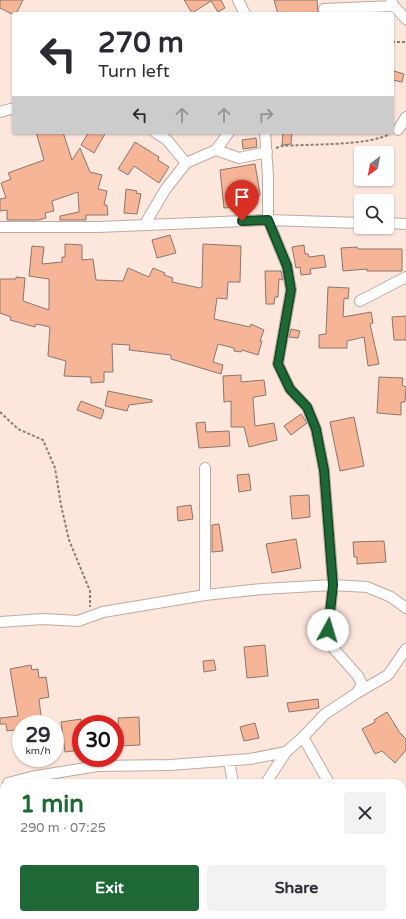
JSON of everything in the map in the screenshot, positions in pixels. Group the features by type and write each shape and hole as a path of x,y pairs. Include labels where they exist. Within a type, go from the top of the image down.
{"street":[{"path":"238,0 244,12"},
{"path":"324,9 393,3 406,19"},
{"path":"0,112 12,109"},
{"path":"398,130 406,116"},
{"path":"158,134 167,140 186,163"},
{"path":"145,224 165,190 186,163 216,150 227,134"},
{"path":"265,134 267,152 268,220 287,266 291,290 278,364 290,389 307,407 316,429 324,470 333,585 328,630 333,648 358,676 362,684 357,693"},
{"path":"216,150 239,158 267,152"},
{"path":"0,227 98,227 268,220 354,222"},
{"path":"394,223 406,224"},
{"path":"360,301 406,277"},
{"path":"205,468 205,595"},
{"path":"0,622 43,619 78,620 103,612 205,595 262,588 333,585 367,587 391,597 406,608"},
{"path":"269,779 286,752 325,714 388,675 406,649"},
{"path":"303,737 327,779"},
{"path":"23,779 97,766 170,765 229,761 250,759 286,752"},
{"path":"229,761 232,779"}],"path":[{"path":"394,42 406,42"},
{"path":"394,132 398,130"},
{"path":"267,152 282,146 381,139 390,134"},
{"path":"0,412 18,430 43,440 55,468 69,540 90,591 90,616"}],"building":[{"path":"0,0 23,0 17,12 12,12 12,14 0,8"},
{"path":"184,0 221,0 225,8 218,12 211,1 191,12"},
{"path":"274,0 317,0 318,12 277,12"},
{"path":"394,71 404,74 402,82 394,80"},
{"path":"37,134 64,134 72,160 80,148 90,172 102,175 98,189 107,191 104,205 107,205 108,215 86,215 86,220 60,220 60,216 79,212 78,192 52,201 54,211 45,213 46,218 38,220 7,220 7,210 0,211 0,199 6,198 1,183 11,179 8,173 44,160"},
{"path":"88,134 105,134 94,153 81,145"},
{"path":"283,134 292,134 291,144 282,145"},
{"path":"256,138 257,147 243,149 242,140"},
{"path":"135,142 159,157 158,160 169,167 159,183 134,166 128,175 118,169"},
{"path":"255,164 260,194 254,205 224,208 220,170"},
{"path":"126,189 137,191 136,193 141,194 137,214 124,213"},
{"path":"170,235 176,253 157,258 152,240"},
{"path":"65,244 82,245 82,260 93,259 96,280 123,281 128,268 149,277 153,268 165,273 164,275 173,278 172,282 200,288 202,287 203,244 241,246 240,282 228,282 227,299 217,298 214,319 250,327 251,324 264,330 260,341 262,341 258,355 242,350 241,352 234,351 234,348 218,344 213,362 223,365 221,374 171,359 171,355 129,350 130,345 112,344 113,372 104,372 104,382 91,383 91,377 64,376 66,361 48,356 50,327 36,324 35,327 10,320 11,317 0,313 0,279 16,279 16,277 25,278 23,301 49,310 49,279 29,276 32,246 44,247 42,264 62,262 62,257 65,257"},
{"path":"304,245 305,254 308,254 309,257 324,255 326,267 310,269 311,274 301,275 300,267 296,268 292,247"},
{"path":"357,247 358,249 402,249 402,271 367,271 367,269 343,271 341,248"},
{"path":"265,271 281,271 283,280 279,279 278,297 275,297 274,304 266,304"},
{"path":"328,287 349,288 348,299 344,298 343,317 371,312 373,323 370,324 379,364 368,366 364,337 347,341 347,348 319,348 319,335 326,334"},
{"path":"406,316 406,340 394,340 392,317"},
{"path":"291,329 300,331 298,338 289,337"},
{"path":"241,375 241,382 264,380 266,395 254,397 253,399 255,426 274,423 277,440 249,447 244,427 231,427 231,401 224,402 223,376"},
{"path":"379,377 403,378 402,385 406,387 405,402 401,402 401,415 377,413"},
{"path":"108,391 152,400 152,402 129,405 127,411 105,406"},
{"path":"81,401 104,410 101,419 77,410"},
{"path":"301,414 307,423 291,435 284,426"},
{"path":"354,417 364,466 340,471 330,422"},
{"path":"205,422 206,432 229,431 230,446 199,448 196,423"},
{"path":"249,474 251,490 239,492 237,475"},
{"path":"309,495 310,517 292,519 290,496"},
{"path":"191,505 193,519 178,521 177,507"},
{"path":"219,524 223,551 212,552 212,525"},
{"path":"296,539 301,568 272,573 266,544"},
{"path":"384,541 386,562 357,564 357,557 354,557 353,542"},
{"path":"265,645 268,676 247,678 244,647"},
{"path":"214,660 216,670 204,672 203,661"},
{"path":"31,665 32,670 38,669 39,678 46,677 49,697 39,699 41,715 18,715 10,669"},
{"path":"318,699 319,708 289,712 287,703"},
{"path":"387,712 400,733 406,739 406,750 395,763 382,751 375,754 362,729 375,722 374,720"},
{"path":"12,717 12,730 7,731 6,724 0,724 0,718"},
{"path":"139,717 140,745 124,746 124,718"},
{"path":"72,720 72,751 65,752 64,722"},
{"path":"255,723 259,738 244,741 240,727"}],"route":[{"path":"242,221 268,220 287,266 291,290 278,364 290,389 307,407 316,429 324,470 333,585 328,630"}]}
